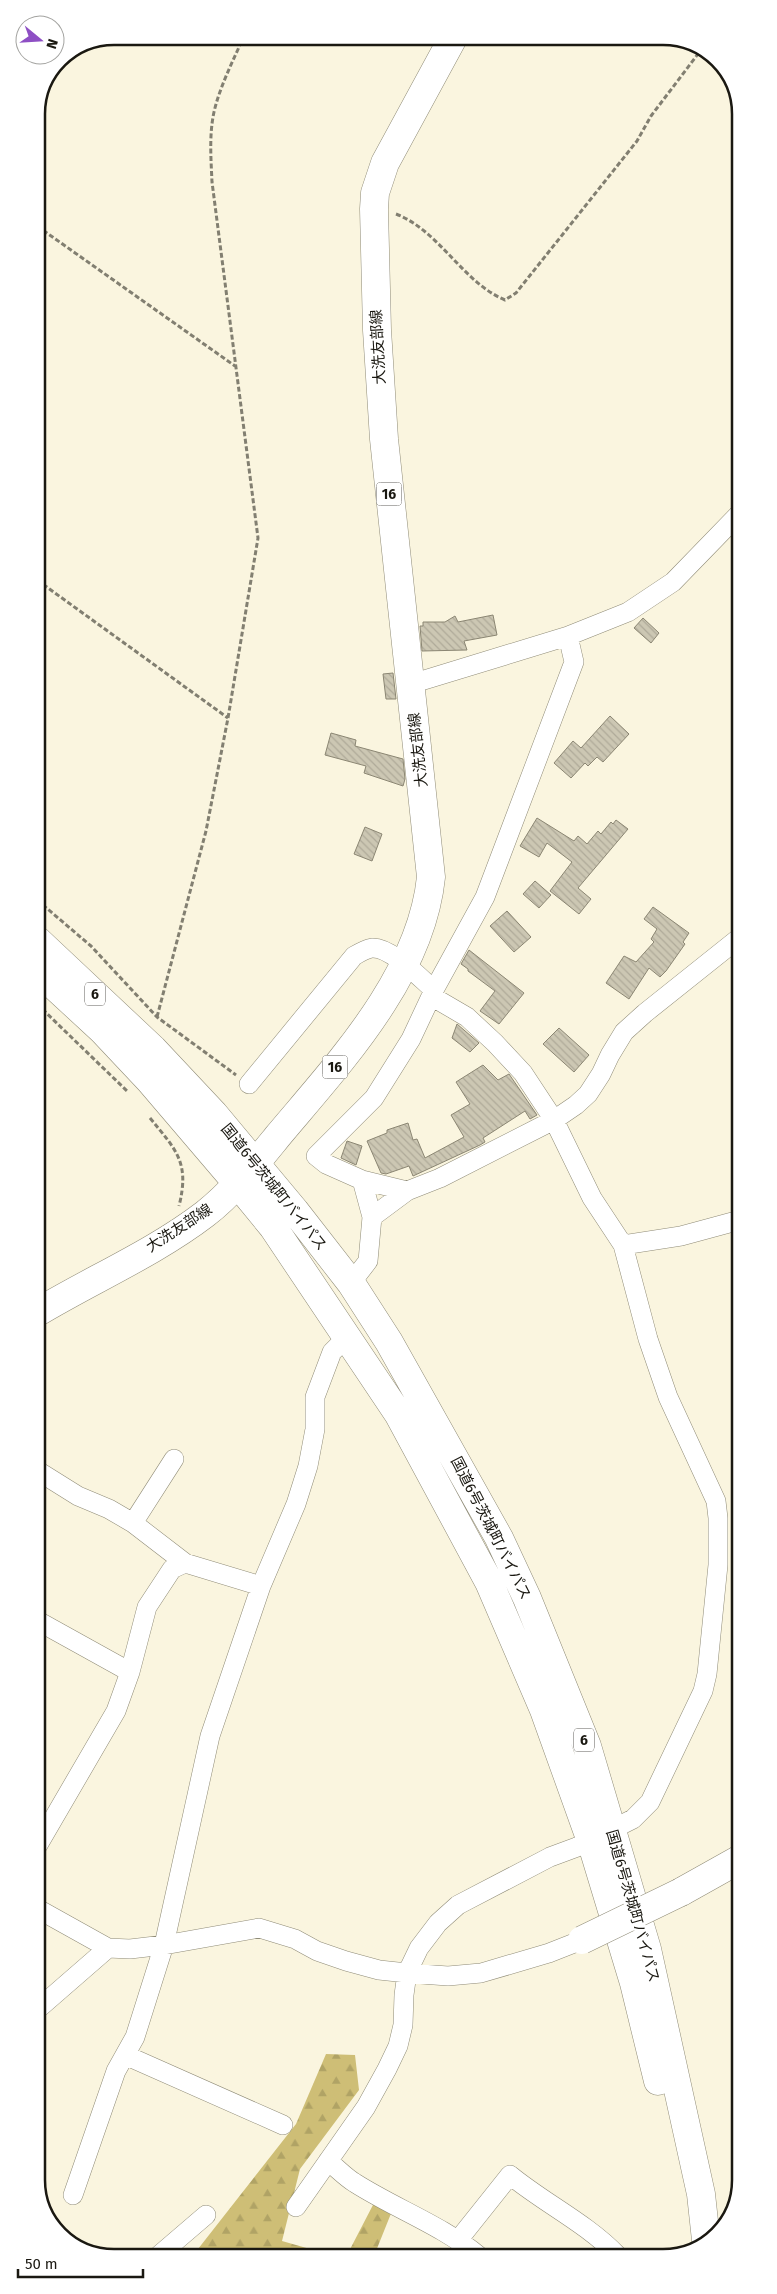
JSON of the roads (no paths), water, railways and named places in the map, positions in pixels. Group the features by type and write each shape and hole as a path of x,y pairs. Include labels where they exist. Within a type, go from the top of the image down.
{"main road":[{"name":"大洗友部線","path":"45,1308 171,1237 215,1206 257,1163 358,1038 382,1003 417,936 428,902 431,877 384,439 377,330 374,209 375,193 385,164 449,45"},
{"name":"国道6号茨城町バイパス","path":"45,948 153,1049 257,1163 351,1283 415,1386 499,1538 527,1598 587,1746 601,1836 634,1983 698,2239"},
{"name":"国道6号茨城町バイパス","path":"45,977 102,1030 197,1134 273,1227 399,1415 489,1582 601,1836 648,1949 701,2194 705,2234"},
{"path":"582,1940 680,1892 732,1863"}],"street":[{"path":"411,684 568,636 628,612 672,582 732,521"},
{"path":"408,1192 362,1180 326,1164 316,1156 374,1098 411,1039 432,993 485,897 574,662 568,636"},
{"path":"372,1218 408,1192 440,1178 554,1120 576,1105 588,1094 624,1032 645,1012 732,944"},
{"path":"249,1084 354,956 370,948 378,949 404,964 432,993 467,1018 495,1043 523,1073 554,1120 592,1198 623,1245 648,1339 668,1397 716,1501 718,1518 718,1565 708,1666 702,1691 650,1802 633,1819 601,1836 550,1857 458,1905 438,1924 419,1948 407,1974 403,2025 398,2046 366,2106 296,2207"},
{"path":"351,1283 368,1261 372,1218 362,1180"},
{"path":"623,1245 681,1236 732,1222"},
{"path":"72,2195 116,2071 135,2037 164,1945 210,1736 261,1586 296,1504 308,1466 315,1429 316,1397 332,1352 347,1337"},
{"path":"133,1523 174,1459"},
{"path":"45,1475 78,1496 109,1509 133,1523 185,1563 261,1586"},
{"path":"45,1833 116,1711 130,1672 147,1607 172,1569 185,1563"},
{"path":"45,1625 130,1672"},
{"path":"45,1913 108,1948 130,1949 164,1945 259,1928 295,1939 316,1952 379,1970 407,1974 448,1976 481,1973 550,1953 582,1940"},
{"path":"45,2003 108,1948"},
{"path":"125,2055 283,2125"},
{"path":"328,2161 354,2182 459,2240 470,2249"},
{"path":"459,2240 510,2175 575,2222 608,2249"},
{"path":"167,2249 206,2216"}]}
